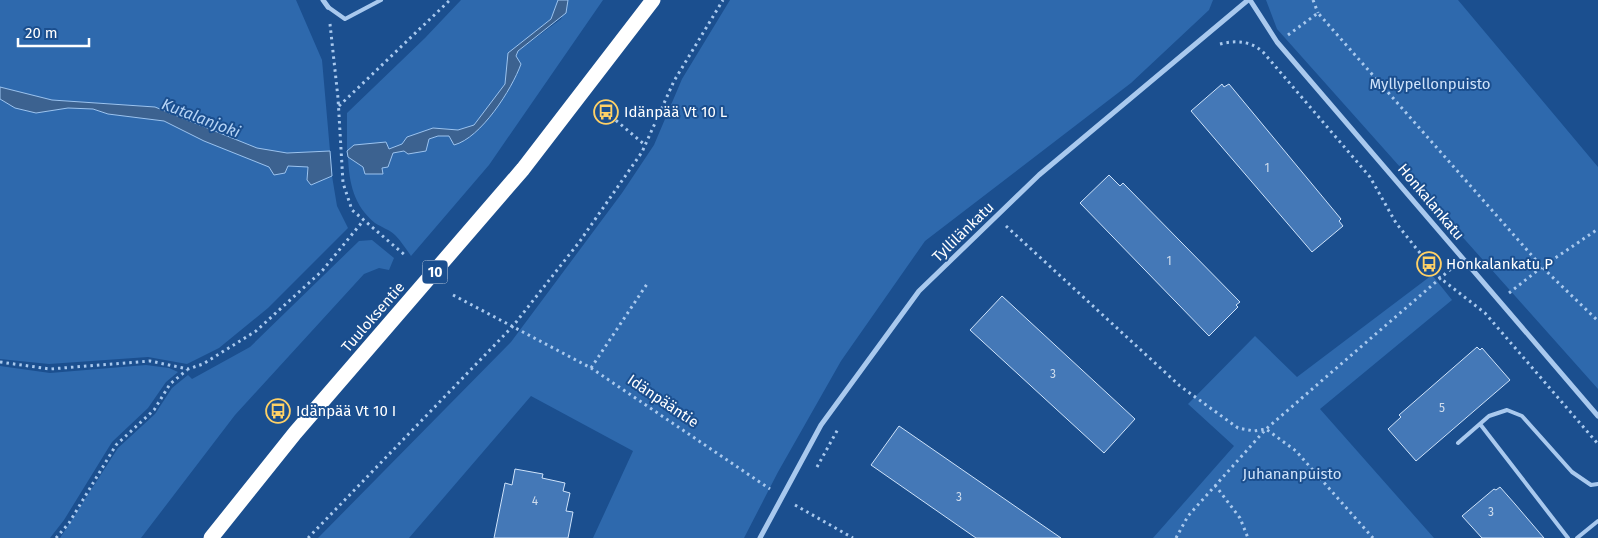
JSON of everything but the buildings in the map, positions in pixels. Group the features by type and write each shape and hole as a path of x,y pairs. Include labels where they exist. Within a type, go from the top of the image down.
{"highway":[{"name":"Tuuloksentie","path":"211,538 295,433 523,169 653,0"}],"street":[{"path":"323,0 328,7"},
{"name":"Honkalankatu","path":"1249,0 1278,42 1598,416"},
{"name":"Tyllilänkatu","path":"760,538 822,425 919,290 1039,175 1249,0"}],"lane":[{"path":"328,7 345,19 381,0"},
{"path":"1458,443 1490,416 1507,410 1522,416 1572,472 1591,485 1598,484"},
{"path":"1480,424 1568,538"},
{"path":"1577,538 1598,521"}],"path":[{"path":"339,106 450,0"},
{"path":"308,538 513,326 580,241 645,145 674,81 723,0"},
{"path":"1313,0 1318,14 1542,267 1598,321"},
{"path":"328,7 339,106 343,183 352,210 362,221 406,256"},
{"path":"1263,52 1318,14"},
{"path":"1213,49 1221,44 1237,41 1256,45 1263,52 1370,177 1396,223 1440,278 1485,313 1598,444"},
{"path":"606,112 645,145"},
{"path":"999,233 1013,220"},
{"path":"56,538 69,522 116,445 154,410 170,384 188,369 204,364 256,332 322,271 362,221"},
{"path":"1485,313 1542,267 1598,229"},
{"path":"1012,232 1180,386 1238,428 1254,431 1266,428"},
{"path":"1176,538 1188,516 1266,428 1462,259"},
{"path":"591,368 647,284"},
{"name":"Idänpääntie","path":"453,295 591,368 782,497 853,538"},
{"path":"0,362 50,369 150,361 188,369"},
{"path":"815,471 839,428"},
{"path":"1266,428 1296,451 1373,538"},
{"path":"1215,485 1240,518 1248,538"},
{"path":"792,514 801,497"}],"green space":[{"path":"0,0 296,0 322,60 330,151 287,153 257,148 155,107 52,100 0,87"},
{"path":"461,0 558,0 551,19 509,53 505,84 474,125 458,130 433,128 407,137 402,144 389,149 354,145 347,151 347,113 425,38"},
{"path":"568,0 603,0 489,165 411,256 395,235 375,223 357,202 351,185 348,157 363,167 383,174 382,168 388,166 393,153 404,151 409,154 425,151 429,139 438,136 449,136 454,144 472,135 507,93 518,51 561,19"},
{"path":"730,0 1213,0 1209,10 1131,83 925,241 841,361 778,472 744,538 593,538 633,451 531,396 409,538 318,538 511,342 622,193 654,145 682,79"},
{"name":"Myllypellonpuisto","path":"1266,0 1458,0 1598,167 1598,389 1277,29"},
{"path":"0,99 36,113 68,108 93,109 108,114 164,121 204,141 285,173 288,166 308,166 307,180 332,176 337,206 348,228 268,308 219,348 187,364 148,357 49,364 0,359"},
{"path":"372,240 394,258 389,270 379,268 364,274 235,415 141,538 60,538 118,448 155,414 172,388 188,375 192,379 250,347 359,241"},
{"name":"Juhananpuisto","path":"1432,275 1452,300 1320,409 1434,538 1153,538 1234,446 1188,404 1255,336 1297,377"},
{"path":"146,365 169,368 178,372 166,382 148,408 112,442 64,520 50,538 0,538 0,366 50,373"}],"shaded area":[{"path":"558,0 568,0 566,13 518,51 516,56 521,64 511,86 485,123 475,133 454,145 449,136 438,136 429,139 426,151 408,154 404,151 393,153 388,167 382,168 383,174 365,174 363,167 348,157 347,151 354,145 386,142 389,149 402,144 407,137 433,128 458,130 474,125 505,84 508,53 551,19"},
{"path":"0,87 52,100 155,107 257,148 287,153 330,151 332,176 311,185 307,180 308,167 288,166 285,173 274,175 269,167 204,141 164,121 108,114 93,109 68,108 36,113 15,108 0,99"}],"place":[{"name":"Idänpää Vt 10 L","path":"606,112"},
{"name":"Honkalankatu P","path":"1429,264"},
{"name":"Idänpää Vt 10 I","path":"278,411"}],"water label":[{"name":"Kutalanjoki","path":"201,118"}]}
